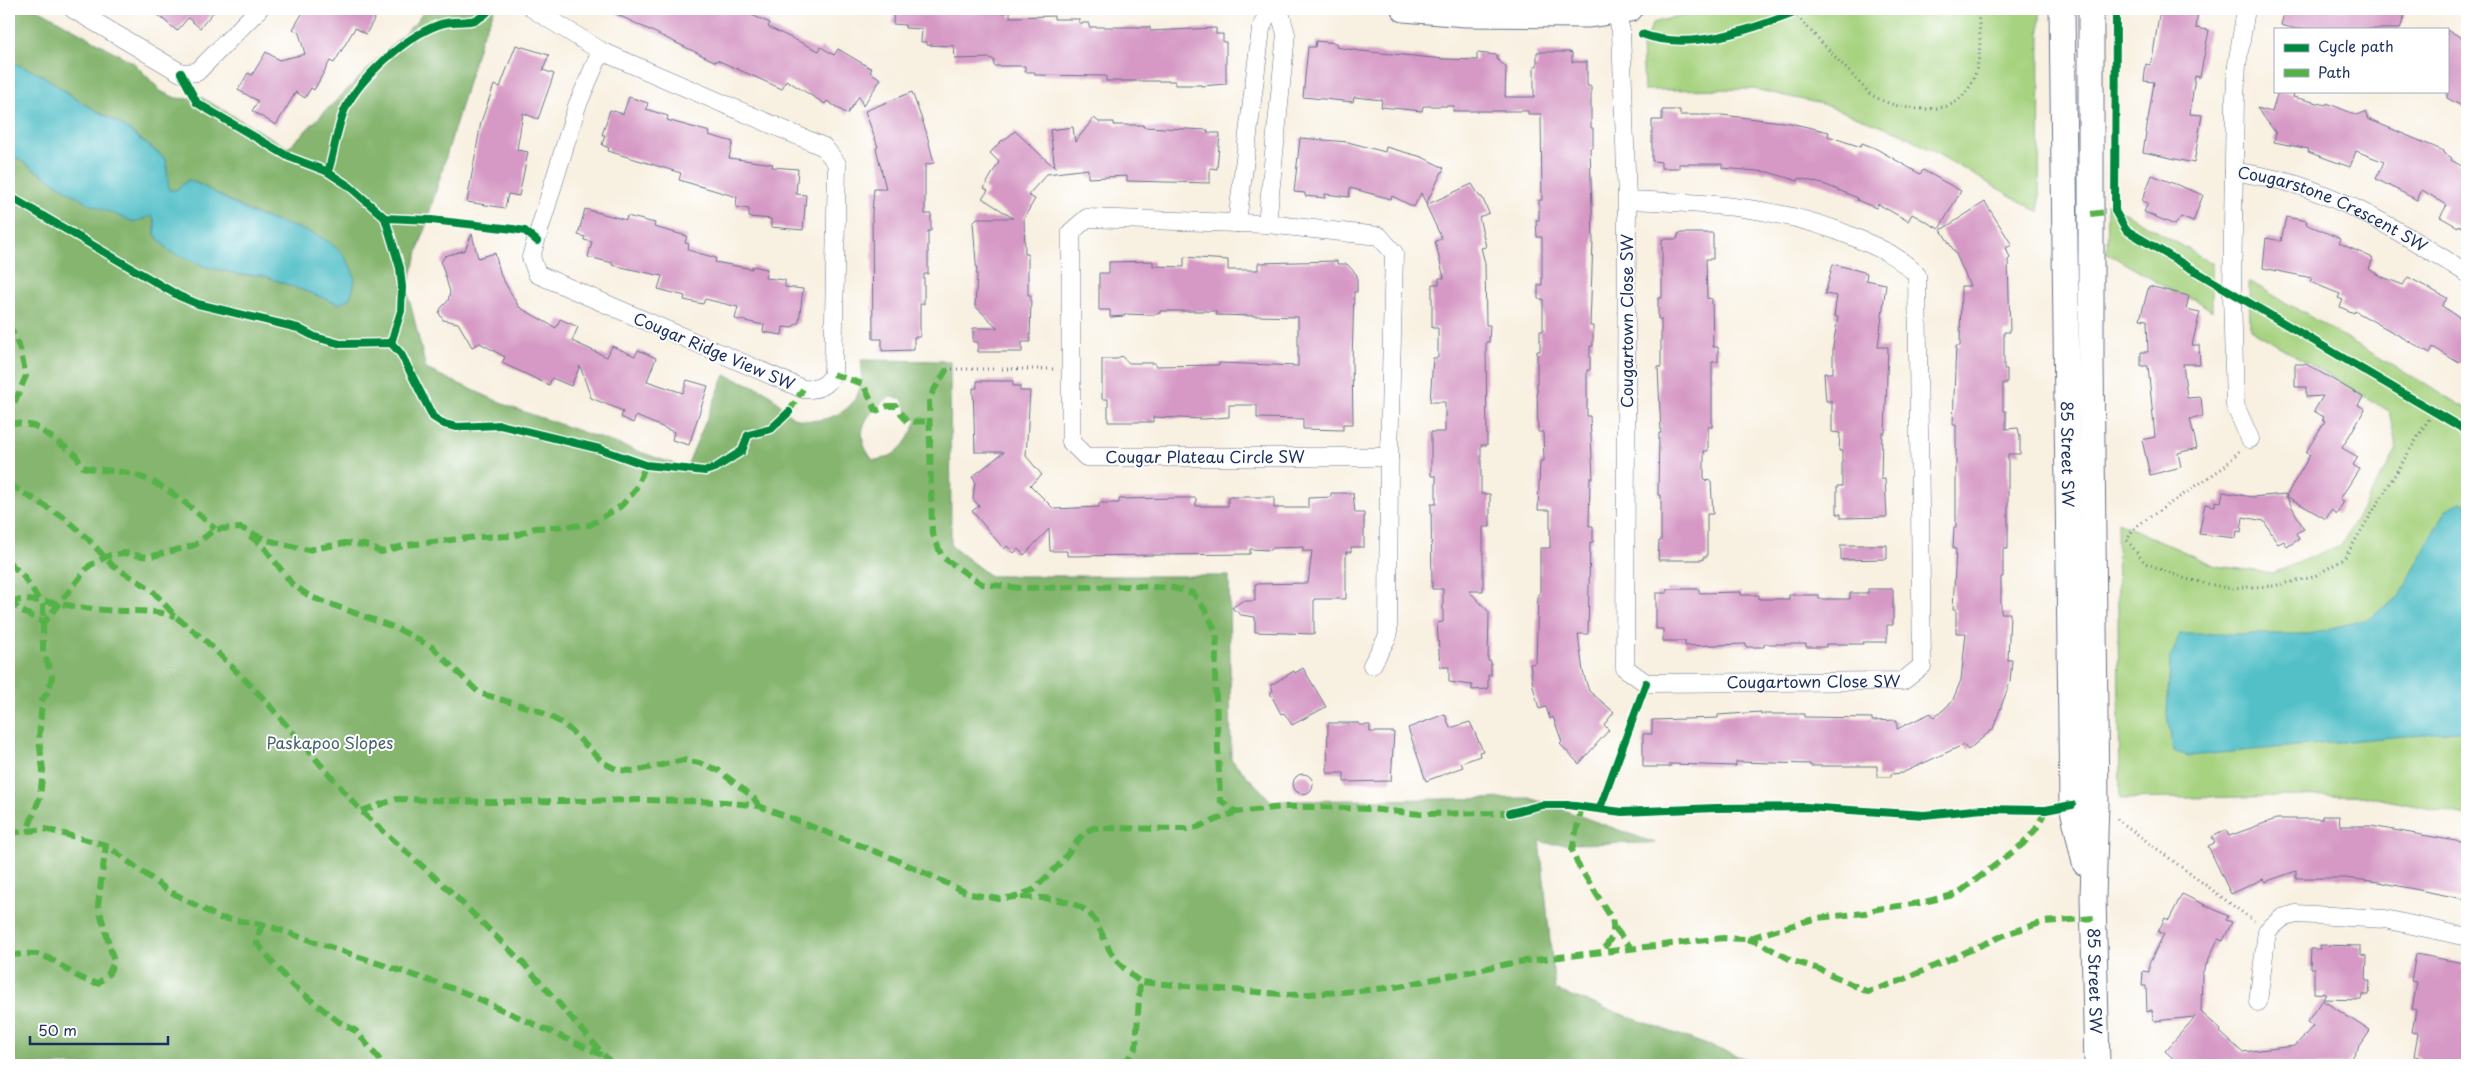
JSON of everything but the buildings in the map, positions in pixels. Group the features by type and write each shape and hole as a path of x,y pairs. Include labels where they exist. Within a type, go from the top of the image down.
{"street":[{"path":"73,9 181,73 197,72 259,9"},
{"name":"Cougar Ridge View SW","path":"533,9 600,51 824,147 836,164 834,374 828,383 820,388 803,389 537,274 531,258 577,106 600,51"},
{"path":"1237,223 1261,29 1269,9"},
{"path":"1267,224 1286,34 1279,9"},
{"path":"1404,9 1466,14 1589,15 1623,10"},
{"name":"85 Street SW","path":"2062,9 2072,805 2093,897"},
{"name":"85 Street SW","path":"2091,9 2091,361 2096,803 2093,897 2097,1065"},
{"name":"Cougarstone Crescent SW","path":"2246,9 2237,65 2234,171 2280,180 2335,200 2403,234 2467,273"},
{"name":"Cougartown Close SW","path":"1623,10 1621,32 1627,200 1625,668 1646,683 1903,681 1922,666 1917,275 1899,257 1882,249 1838,230 1791,216 1736,206 1627,200"},
{"path":"2234,171 2232,293 2235,404 2250,439"},
{"name":"Cougar Plateau Circle SW","path":"1087,218 1267,224 1379,236 1394,253 1389,457 1086,457 1071,442 1071,232 1087,218"},
{"path":"1372,665 1388,636 1389,457"},
{"path":"2258,1002 2267,931 2282,918 2296,914 2385,919 2467,937"}],"path":[{"path":"1793,12 1870,94 1882,102 1907,108 1936,109 1958,100 1973,81 1979,58 1979,20 1977,9"},
{"path":"947,369 1070,368"},
{"path":"2424,406 2442,416"},
{"path":"2250,439 2224,468 2135,527 2128,540 2145,563 2186,579 2228,588 2274,586 2313,577 2344,559 2433,412"},
{"path":"2096,803 2267,931"}],"green space":[{"name":"Paskapoo Slopes","path":"9,9 38,9 134,63 162,92 176,98 187,99 199,96 288,148 418,20 425,9 495,9 481,38 407,289 426,369 513,408 686,468 725,375 755,386 771,395 792,416 802,420 813,421 840,413 854,400 859,392 861,382 861,360 950,361 951,546 990,576 1229,576 1231,759 1271,801 1530,798 1655,843 1551,844 1540,841 1555,990 1754,1062 2022,1065 9,1065 9,153 87,203 143,219 152,216 155,221 155,235 170,252 204,266 241,275 262,275 339,303 283,224 249,211 188,180 176,190 168,191 166,159 122,125 79,101 42,75 9,61","holes":["890,397 902,399 909,413 917,420 914,427 901,448 895,453 889,457 873,460 866,450 863,441 864,424 874,410"]},
{"path":"1704,9 2040,9 2039,212 1899,132 1822,104 1754,89 1644,90 1642,45 1653,23"},
{"path":"2108,203 2212,263 2212,311 2195,299 2181,296 2107,253"},
{"path":"2249,281 2467,409 2467,816 2361,795 2120,799 2117,522 2216,566 2273,573 2341,545 2397,450 2389,411 2250,329"}],"water":[{"path":"9,61 42,75 79,101 122,125 166,159 169,190 176,190 188,180 248,211 325,240 347,260 354,276 354,287 350,298 339,304 262,275 241,275 204,266 170,252 155,235 155,221 152,216 134,222 87,203 9,153"},
{"path":"2461,502 2467,505 2467,730 2189,756 2173,751 2167,715 2170,660 2180,634 2309,634 2367,619 2400,596 2445,510"}],"marked path":[{"path":"2091,214 2115,211"},
{"path":"9,324 20,349 26,376 9,415"},
{"path":"947,369 929,398 932,532 942,557 982,584 1021,588 1136,586 1173,588 1193,593 1206,611 1217,634 1215,675 1220,800 1236,812 1283,807 1321,807 1420,814 1510,813"},
{"path":"833,374 863,384 876,411 888,406 896,406 907,422 930,421"},
{"path":"789,412 803,389"},
{"path":"9,422 35,426 75,454 83,467 132,474 156,484 187,504 215,529"},
{"path":"9,600 20,610 42,622 46,620 89,566 110,555 124,553 149,557 195,545 215,529 241,528 267,540 308,550 345,543 365,545 381,552 406,545 477,537 514,536 535,528 590,525 621,506 634,492 646,465"},
{"path":"9,484 63,517 87,538 113,566 151,589 175,616 207,642 262,697 361,811 449,890 524,964 613,1065"},
{"path":"250,536 264,547 292,584 311,597 396,628 432,647 479,693 537,710 564,724 604,763 618,770 634,771 684,760 699,763 718,770 753,797 759,806"},
{"path":"9,562 24,577 43,606 43,650 52,676 49,691 42,700 39,739 43,770 40,797 27,831"},
{"path":"9,601 34,600 92,609 149,612 175,616"},
{"path":"361,811 397,799 490,802 642,800 725,802 759,806 892,858 970,894 999,899 1015,897 1033,890 1058,866 1083,834 1093,828 1185,829 1198,827 1236,812"},
{"path":"1582,806 1572,850 1577,863 1612,919 1613,924 1611,938 1599,952"},
{"path":"1124,1065 1136,1047 1140,982 1291,995 1358,991 1395,987 1517,962 1723,938 1746,939 1817,918 1865,913 1957,894 2023,844 2036,829 2046,810"},
{"path":"9,833 45,829 106,845"},
{"path":"9,955 37,954 53,960 82,978 98,983 108,975 114,962 98,905 106,845 167,890 220,918 262,924 463,992 602,1055"},
{"path":"1021,897 1057,900 1075,904 1082,908 1096,922 1115,958 1140,982"},
{"path":"1747,939 1760,943 1793,961 1819,969 1868,992 1900,981 2009,933 2044,922 2094,918"},
{"path":"262,924 256,942 291,984 339,1022 356,1031 384,1065"},
{"path":"1615,928 1632,949"}],"cycle path":[{"path":"328,172 345,109 361,84 372,72 398,49 425,31 445,23 478,19 490,9"},
{"path":"1642,34 1660,39 1679,41 1719,37 1777,20 1794,13 1798,9"},
{"path":"2116,9 2115,211 2126,230 2467,431"},
{"path":"181,73 197,103 289,157 326,171 349,186 385,218 400,268 402,287 401,311 391,343"},
{"path":"9,196 179,296 198,304 298,328 315,337 341,344 391,343 401,354 433,417 444,424 457,427 500,425 600,449 646,465 705,471 715,468 742,451 748,435 771,429 789,412"},
{"path":"385,218 431,220 513,229 525,231 537,241"},
{"path":"1600,808 1646,683"},
{"path":"1510,813 1542,805 1567,805 1622,812 1806,807 1924,815 1983,809 2046,810 2072,805"}]}
